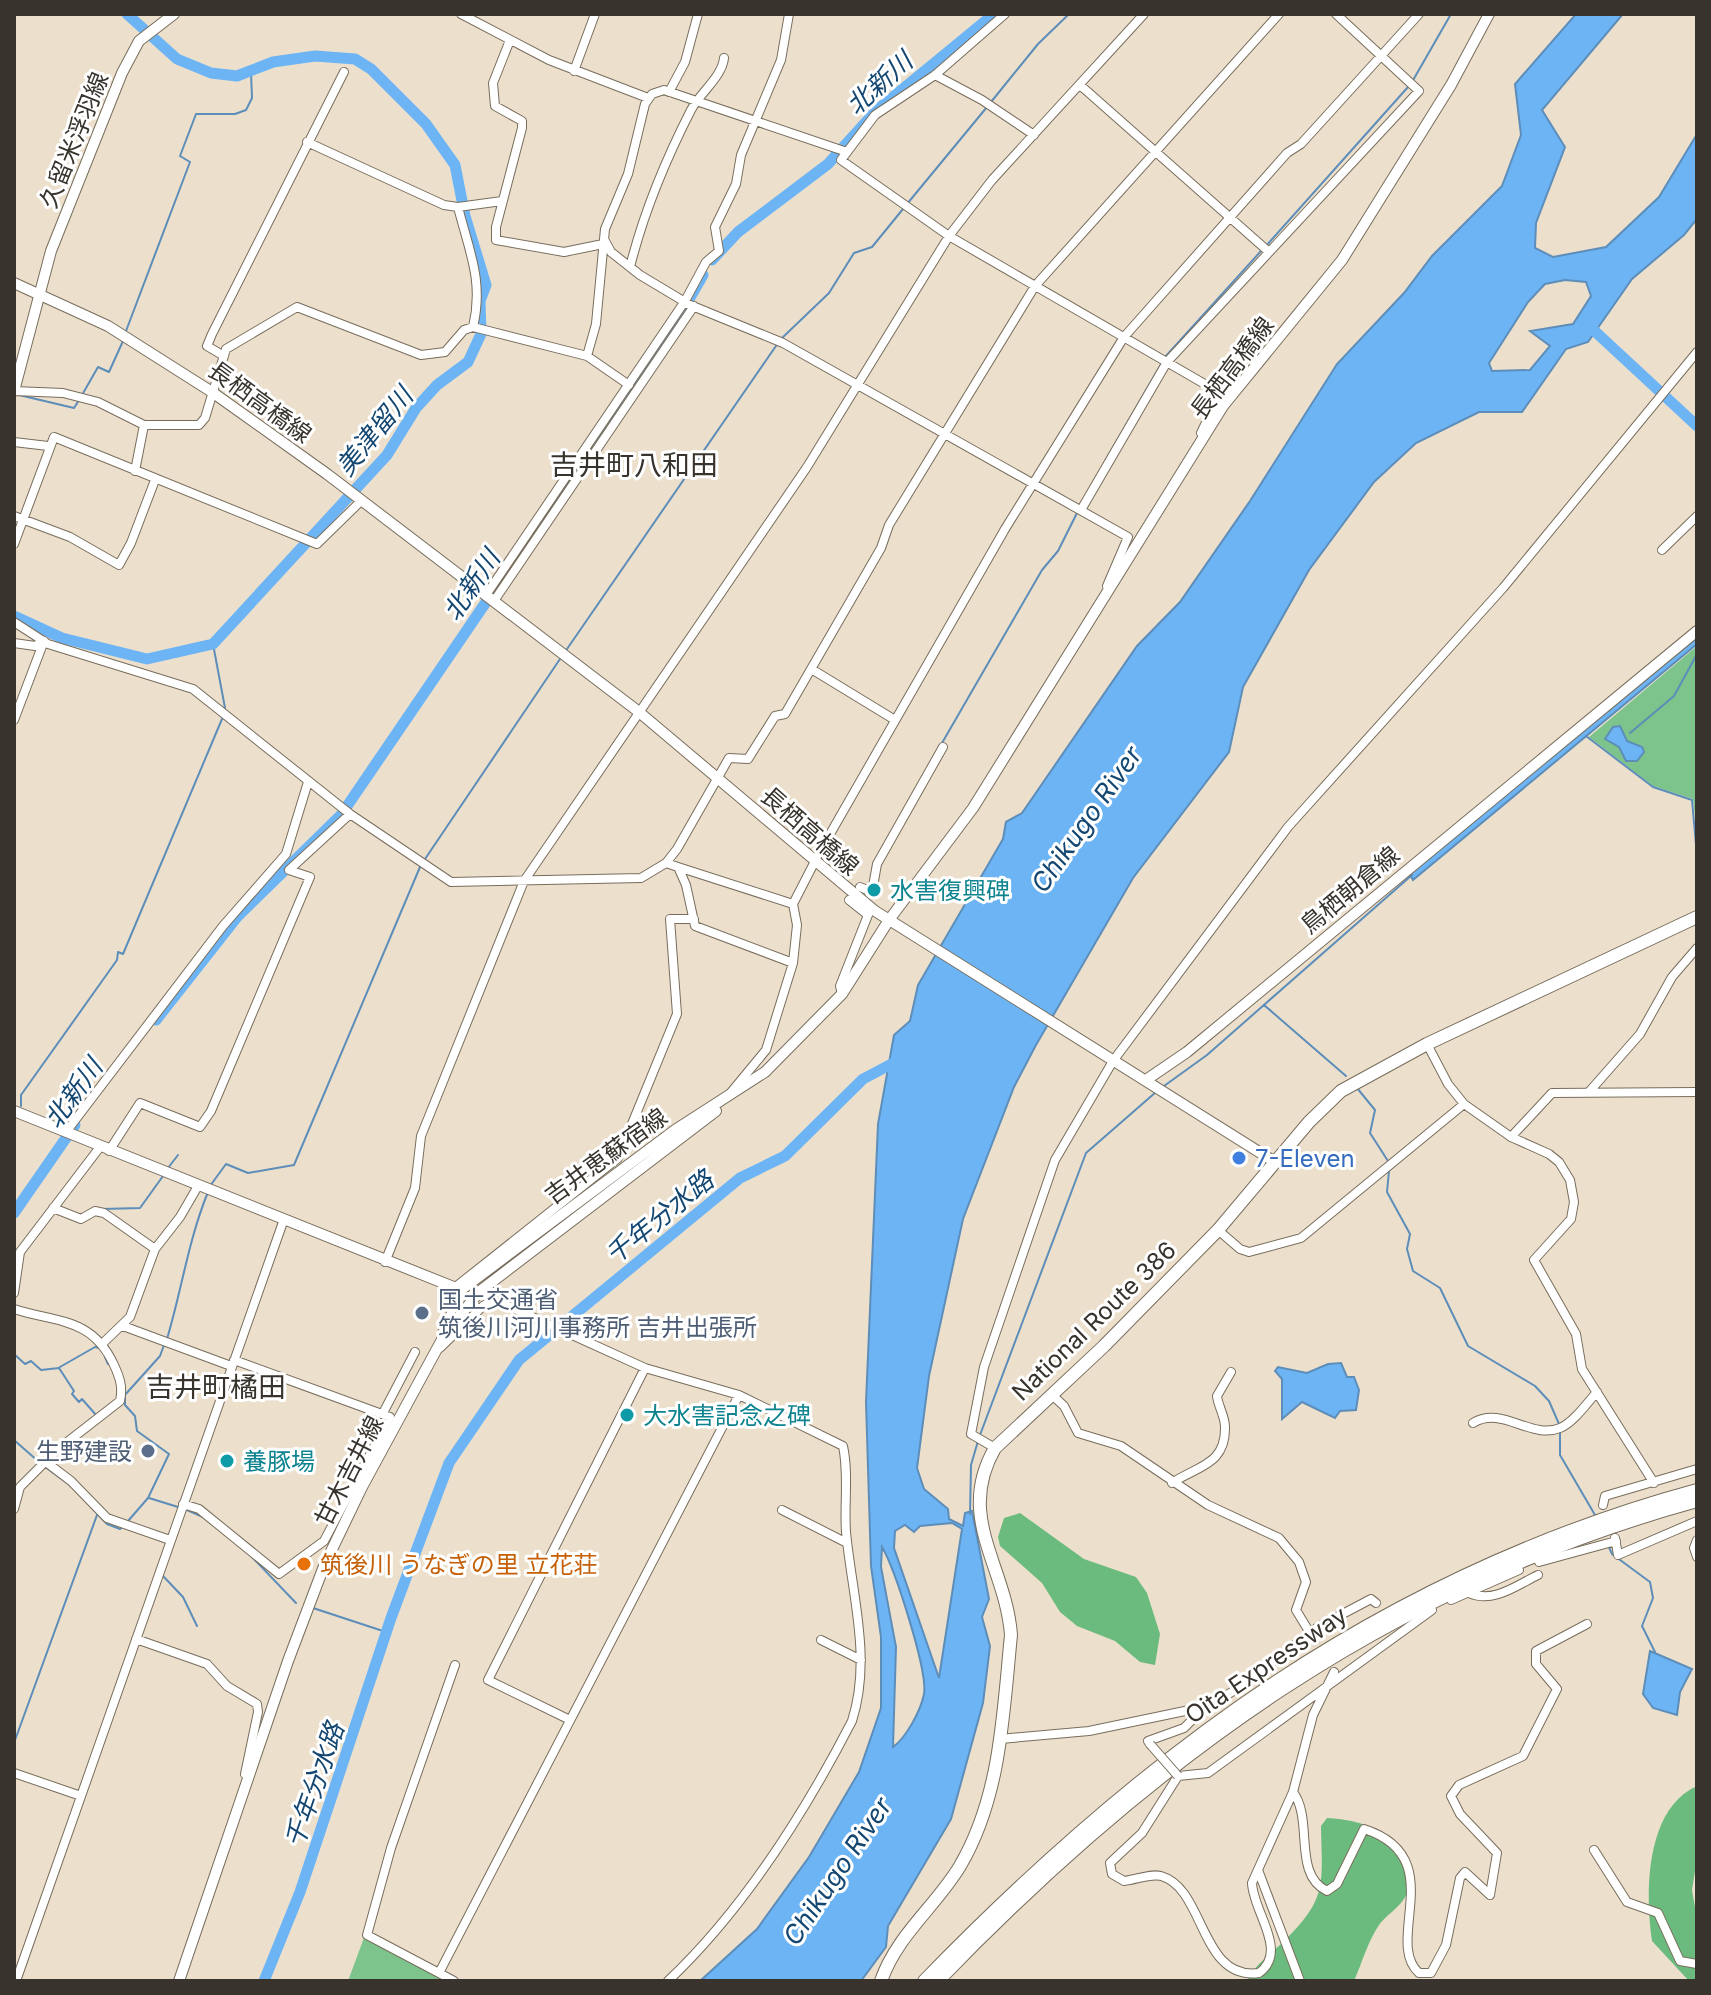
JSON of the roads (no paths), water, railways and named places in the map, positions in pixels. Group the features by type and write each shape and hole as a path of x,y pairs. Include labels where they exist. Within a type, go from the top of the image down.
{"highway":[{"name":"National Route 386","path":"881,1981 889,1958 958,1869 977,1834 991,1796 1011,1635 1010,1614 981,1528 979,1500 983,1470 995,1448 1104,1346 1218,1230 1341,1091 1427,1044 1697,917"},
{"path":"1584,1525 1697,1483"},
{"name":"Oita Expressway","path":"924,1981 1092,1822 1169,1757 1312,1656 1402,1605 1489,1563 1584,1525 1697,1490"},
{"name":"Oita Expressway","path":"938,1981 1021,1899 1142,1792 1230,1723 1315,1666 1409,1613 1503,1568 1694,1502"}],"main road":[{"name":"長栖高橋線","path":"14,283 127,338 212,392 336,481 639,712 817,865 892,922 973,808 1223,406 1342,260 1451,85 1489,14"},
{"name":"久留米浮羽線","path":"14,391 64,217 122,73 139,41 169,17"},
{"name":"鳥栖朝倉線","path":"1146,1080 1187,1052 1697,631"},
{"path":"892,922 1275,1162"},
{"name":"吉井恵蘇宿線","path":"457,1290 675,1130 728,1098 786,1053 842,994 892,922"},
{"name":"甘木吉井線","path":"179,1981 324,1566 430,1360 459,1314 480,1291 728,1098"},
{"path":"14,1111 457,1290"}],"street":[{"path":"461,14 574,71 648,98"},
{"path":"574,71 595,14"},
{"path":"669,92 685,62 698,14"},
{"path":"489,598 690,304 706,262 719,251 715,227 736,184 741,155 781,60 789,14"},
{"path":"385,1262 415,1188 421,1136 524,881 859,385 949,236 992,180 1144,14"},
{"path":"14,622 44,641 193,689 350,814 451,882 641,878 666,863 687,835 729,758 748,759 775,716 785,714 881,548 889,525 1035,286 1279,14"},
{"path":"1081,510 1167,362 1419,91 1336,14"},
{"path":"818,855 1033,484 1124,337 1287,153 1301,144 1419,14"},
{"path":"998,16 935,75 875,115 841,160 949,236 1215,390 1218,398 1201,434 1201,442"},
{"path":"510,40 492,92 495,106 516,116 522,128 502,201 496,240 564,252 604,242"},
{"path":"630,267 640,225 660,171 697,101 723,66 724,58"},
{"path":"224,356 207,346 212,334 344,72"},
{"path":"935,75 988,104 1034,135"},
{"path":"1080,85 1269,252"},
{"path":"587,356 596,324 605,229 628,174 648,98 656,92 669,92 845,151"},
{"path":"307,142 444,205 502,201"},
{"path":"462,205 479,288 478,328"},
{"path":"604,242 630,267 690,304 779,342 1128,537 1101,606"},
{"path":"489,598 629,385 690,304"},
{"path":"14,391 63,393 98,402 144,425 199,425 226,349 297,307 421,355 445,352 464,330 478,328 587,356 629,385"},
{"path":"995,1448 971,1434 984,1367 1040,1200 1067,1135 1109,1058 1288,827 1503,588 1697,352"},
{"path":"135,471 144,425"},
{"path":"14,544 48,446 54,437 90,449 155,480 317,544 361,500"},
{"path":"14,442 48,446"},
{"path":"14,516 70,537 119,565 131,543 155,480"},
{"path":"1662,550 1697,516"},
{"path":"14,643 35,646 44,641"},
{"path":"14,720 44,641"},
{"path":"813,670 895,720"},
{"path":"860,887 872,892 877,864 943,747"},
{"path":"70,1134 214,938 286,854 308,782"},
{"path":"14,1293 20,1252 140,1103 200,1127 211,1111 310,877 289,870 350,814"},
{"path":"666,863 793,904"},
{"path":"728,1098 729,1091 766,1050 793,963 797,925 793,904 813,865"},
{"path":"678,867 695,926 793,963"},
{"path":"842,994 840,986 868,915 849,900"},
{"path":"430,1360 457,1290 618,1158 677,1014 670,919 694,919"},
{"path":"1589,1092 1640,1034 1672,977 1697,948"},
{"path":"1427,1044 1448,1084 1464,1104 1511,1137 1549,1154 1559,1162 1570,1180 1574,1202 1571,1219 1534,1260 1576,1334 1582,1369 1654,1483"},
{"path":"1511,1137 1552,1093 1697,1092"},
{"path":"1218,1230 1240,1249 1249,1252 1301,1238 1464,1104"},
{"path":"103,1343 130,1317 155,1249 205,1189"},
{"path":"53,1208 81,1219 95,1211 104,1213 155,1249"},
{"path":"16,1981 283,1222"},
{"path":"430,1360 459,1327 488,1303 506,1305 645,1368 739,1395 843,1446 847,1543 861,1660 859,1697 852,1721 754,1880 724,1921 668,1981"},
{"path":"14,1309 65,1320 103,1343 122,1385 121,1398 16,1487 14,1509"},
{"path":"123,1326 165,1343 390,1417 324,1541 279,1574 199,1509 183,1504"},
{"path":"383,1413 415,1352"},
{"path":"570,1720 488,1680 645,1368"},
{"path":"1172,1483 1207,1467 1219,1454 1225,1424 1217,1396 1231,1372"},
{"path":"1473,1423 1496,1418 1542,1431 1562,1428 1597,1392"},
{"path":"1051,1394 1064,1406 1078,1433 1121,1446 1172,1483 1223,1513 1269,1532 1288,1546 1304,1573 1305,1591 1296,1610 1311,1636"},
{"path":"439,1973 739,1395"},
{"path":"44,1464 107,1518 170,1540"},
{"path":"1603,1505 1605,1496 1697,1469"},
{"path":"782,1510 847,1543"},
{"path":"1178,1776 1208,1773 1323,1689 1392,1631 1431,1610 1552,1557 1611,1541 1618,1555 1697,1521"},
{"path":"1697,1540 1694,1548 1697,1557"},
{"path":"1469,1593 1478,1597 1493,1596 1538,1575"},
{"path":"1178,1776 1148,1741 1184,1728 1205,1707 1239,1688 1311,1636 1359,1605 1371,1599 1376,1603"},
{"path":"1293,1792 1305,1818 1307,1866 1319,1887 1327,1891 1337,1884 1364,1829 1378,1834 1404,1862 1413,1893 1407,1951 1419,1973 1431,1973 1446,1945 1460,1878 1465,1872 1477,1879 1486,1894 1490,1895 1494,1888 1497,1853 1460,1814 1451,1796 1459,1785 1523,1756 1557,1689 1536,1664 1536,1651 1587,1624"},
{"path":"136,1639 207,1664 227,1686 257,1704 245,1789"},
{"path":"821,1640 861,1660"},
{"path":"454,1981 367,1935 391,1848 455,1665"},
{"path":"1178,1776 1142,1833 1110,1863 1112,1874 1124,1881 1154,1874 1168,1878 1199,1919 1215,1951 1232,1967 1251,1974 1267,1967 1273,1951 1252,1898 1252,1883 1293,1792 1308,1730 1323,1689 1334,1672"},
{"path":"1000,1739 1089,1731 1205,1707"},
{"path":"14,1773 81,1796"},
{"path":"1594,1850 1627,1902 1658,1913 1680,1961 1697,1964"},
{"path":"1257,1868 1300,1981"}],"water":[{"name":"Chikugo River","path":"1576,14 1623,14 1542,110 1565,147 1536,223 1535,248 1553,257 1606,247 1659,197 1697,134 1697,219 1684,235 1632,279 1588,342 1566,349 1522,412 1479,412 1416,443 1374,482 1309,570 1243,687 1229,752 1133,878 1036,1045 1014,1087 963,1219 929,1376 917,1468 924,1489 948,1509 949,1519 963,1526 965,1513 972,1511 989,1599 982,1617 990,1646 983,1703 951,1819 888,1926 886,1947 861,1981 700,1981 757,1929 809,1857 859,1772 881,1708 881,1637 871,1566 866,1402 878,1124 894,1035 910,1021 918,985 1003,839 1006,822 1022,813 1137,646 1180,602 1250,501 1337,364 1404,293 1432,256 1502,186 1521,135 1515,84","holes":["1565,280 1586,282 1591,296 1573,324 1530,331 1550,346 1530,370 1492,371 1489,363 1528,302 1545,284","952,1523 962,1529 939,1678 894,1548 895,1531 905,1525 914,1532 920,1526","882,1547 909,1620 924,1682 924,1694 916,1715 893,1747 896,1647 881,1567"]},
{"path":"1697,637 1697,644 1413,880 1409,873"},
{"path":"1620,726 1627,741 1642,747 1644,752 1637,761 1626,761 1619,747 1605,739 1613,727"},
{"path":"1341,1363 1347,1377 1354,1377 1359,1390 1356,1410 1340,1411 1335,1418 1302,1402 1282,1419 1282,1379 1275,1371 1278,1367 1307,1373 1328,1364"},
{"path":"1650,1651 1692,1669 1680,1692 1677,1715 1653,1708 1643,1694"}],"waterway":[{"name":"美津留川","path":"14,616 62,638 147,659 213,644 387,455 416,408 437,385 468,362 481,334 480,301 486,285 465,216 455,165 426,124 371,69 355,59 315,56 273,62 237,76 211,73 177,59 127,14"},
{"name":"北新川","path":"712,260 738,232 828,164 876,111 994,14"},
{"path":"991,102 1038,44 1069,14"},
{"path":"1412,82 1451,14"},
{"path":"126,331 190,162 180,156 196,114 235,114 246,110 252,98 251,73"},
{"path":"1266,246 1408,87"},
{"path":"907,204 987,107"},
{"path":"782,338 829,293 854,253 872,247 903,209"},
{"path":"1166,356 1261,251"},
{"name":"北新川","path":"156,1020 237,917 341,815 672,329 703,275"},
{"path":"1587,324 1697,426"},
{"path":"82,395 98,367 109,372 123,341"},
{"path":"567,649 778,343"},
{"path":"1104,463 1163,361"},
{"path":"19,395 74,408 79,400"},
{"path":"942,743 1042,570 1058,551 1078,511"},
{"path":"213,644 225,708"},
{"path":"1630,733 1674,696 1697,654"},
{"path":"423,862 560,659"},
{"path":"21,1106 21,1095 117,960 118,952 123,954 222,719"},
{"path":"1586,736 1653,787 1692,800 1697,856"},
{"path":"210,1186 226,1164 248,1173 294,1165 420,867"},
{"path":"1164,1086 1207,1055 1412,875"},
{"path":"1264,1005 1346,1076"},
{"name":"千年分水路","path":"264,1981 300,1892 391,1618 449,1463 519,1360 740,1178 785,1156 863,1079 901,1059"},
{"path":"1357,1088 1375,1110 1370,1133 1388,1161"},
{"path":"980,1435 1086,1153 1156,1092"},
{"name":"北新川","path":"14,1213 75,1125"},
{"path":"168,1168 178,1155"},
{"path":"1389,1171 1387,1192 1410,1234 1407,1249 1413,1271 1440,1288 1468,1346 1535,1386 1549,1401 1559,1424"},
{"path":"102,1209 140,1208 163,1176"},
{"path":"167,1339 195,1229 208,1192"},
{"path":"124,1396 160,1356 164,1345"},
{"path":"60,1367 95,1347 99,1348"},
{"path":"14,1354 25,1364 31,1361 41,1370 59,1368 74,1391 72,1394 79,1402 82,1399 96,1415"},
{"path":"105,1357 108,1364"},
{"path":"125,1397 125,1405 135,1416 137,1431 169,1454 148,1498 128,1521"},
{"path":"1560,1430 1560,1455 1595,1515"},
{"path":"14,1440 39,1462"},
{"path":"970,1514 971,1465 978,1441"},
{"path":"44,1466 71,1486"},
{"path":"78,1493 107,1524 120,1529 124,1526"},
{"path":"149,1498 178,1507"},
{"path":"187,1510 203,1517"},
{"path":"14,1743 97,1515"},
{"path":"1608,1545 1612,1554 1650,1582 1653,1598 1642,1626 1655,1652"},
{"path":"251,1556 296,1603"},
{"path":"163,1576 183,1597 197,1626"},
{"path":"313,1608 386,1632"}],"tunnel":[{"path":"1313,1638 1334,1672"}],"place":[{"name":"水害復興碑","path":"874,890"},
{"name":"7-Eleven","path":"1239,1158"},
{"name":"国土交通省 筑後川河川事務所 吉井出張所","path":"422,1313"},
{"name":"大水害記念之碑","path":"627,1415"},
{"name":"生野建設","path":"148,1451"},
{"name":"養豚場","path":"227,1461"},
{"name":"筑後川 うなぎの里 立花荘","path":"304,1564"}],"district":[{"name":"吉井町八和田","path":"634,465"},
{"name":"吉井町橘田","path":"216,1387"}]}
